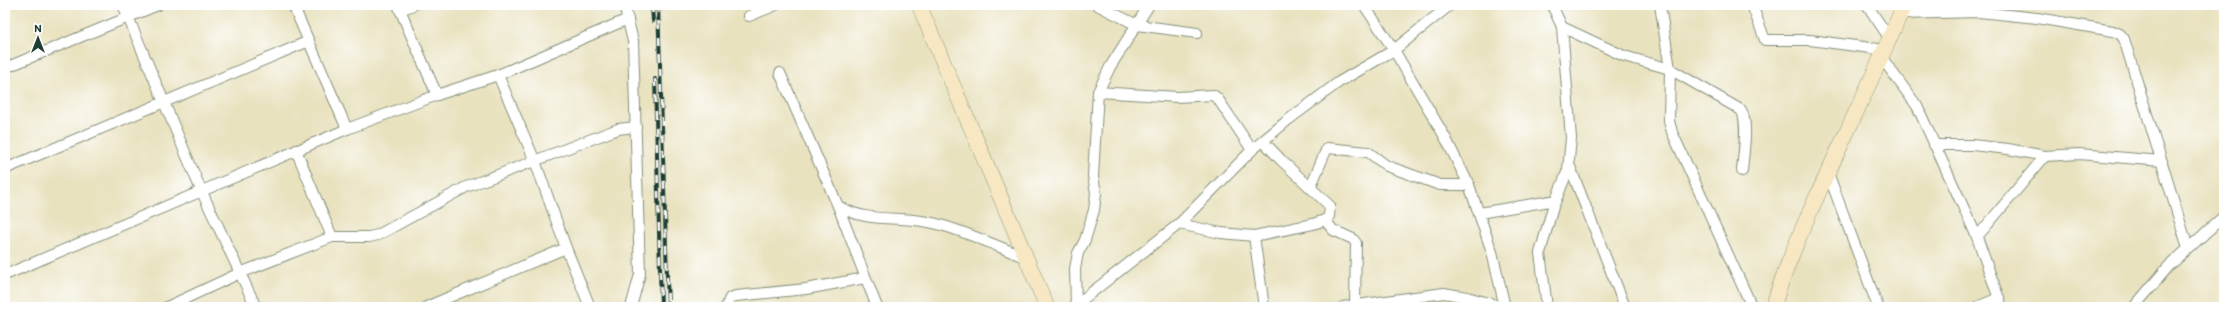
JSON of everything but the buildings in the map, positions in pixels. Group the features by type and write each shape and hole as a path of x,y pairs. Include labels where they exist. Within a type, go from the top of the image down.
{"street":[{"path":"123,5 201,190 256,307"},
{"path":"5,68 158,5"},
{"path":"293,5 347,129"},
{"path":"413,5 399,8 437,95"},
{"path":"624,5 633,41 640,274 631,307"},
{"path":"749,16 776,5"},
{"path":"919,5 1047,307"},
{"path":"1097,5 1137,25 1197,33"},
{"path":"1075,306 1075,269 1078,253 1085,240 1094,210 1096,193 1093,176 1098,92 1114,61 1149,5"},
{"path":"1343,307 1355,304 1414,302 1444,294 1467,297 1504,307 1492,252 1469,185 1445,137 1394,50 1364,5"},
{"path":"1075,306 1179,224 1252,150 1263,141 1339,82 1394,50 1450,5"},
{"path":"1547,307 1540,253 1556,200 1569,164 1571,138 1562,27 1552,5"},
{"path":"1660,5 1670,68 1669,121 1672,132 1752,307"},
{"path":"1752,5 1765,40 1810,40 1886,49"},
{"path":"1867,5 1886,49 1917,106 1977,237 2000,303 1977,307"},
{"path":"1773,307 1783,275 1828,173 1886,49 1902,10 1979,12 2037,18 2099,28 2120,34 2124,39 2188,248"},
{"path":"5,275 201,190 347,129 437,95 498,75 628,19"},
{"path":"1562,27 1624,56 1670,68 1741,110 1744,115 1745,124 1742,171"},
{"path":"5,169 165,103 308,41"},
{"path":"780,73 838,206 877,307"},
{"path":"498,75 535,161 566,248 590,307"},
{"path":"1098,92 1177,97 1213,95 1252,150"},
{"path":"167,307 240,274 332,237 369,237 378,235 466,187 618,129 636,127"},
{"path":"1179,224 1220,233 1254,236 1325,220 1329,216 1330,206 1280,160 1263,141"},
{"path":"1934,145 1972,145 2008,149 2045,156 2079,154 2162,161"},
{"path":"1310,188 1327,148 1334,147 1368,152 1388,166 1440,185 1469,185"},
{"path":"296,150 332,237"},
{"path":"1977,237 2045,156"},
{"path":"1569,164 1625,307"},
{"path":"1828,173 1878,307"},
{"path":"1479,213 1556,200"},
{"path":"838,206 860,217 922,220 939,224 1027,258"},
{"path":"2134,307 2143,294 2188,248 2224,216"},
{"path":"1325,220 1333,230 1356,243 1355,304"},
{"path":"1254,236 1264,307"},
{"path":"426,307 566,248"},
{"path":"726,307 730,298 736,296 806,289 865,278"}],"railway":[{"path":"652,5 653,21"},
{"path":"658,5 668,307"},
{"path":"655,79 661,307"}]}
